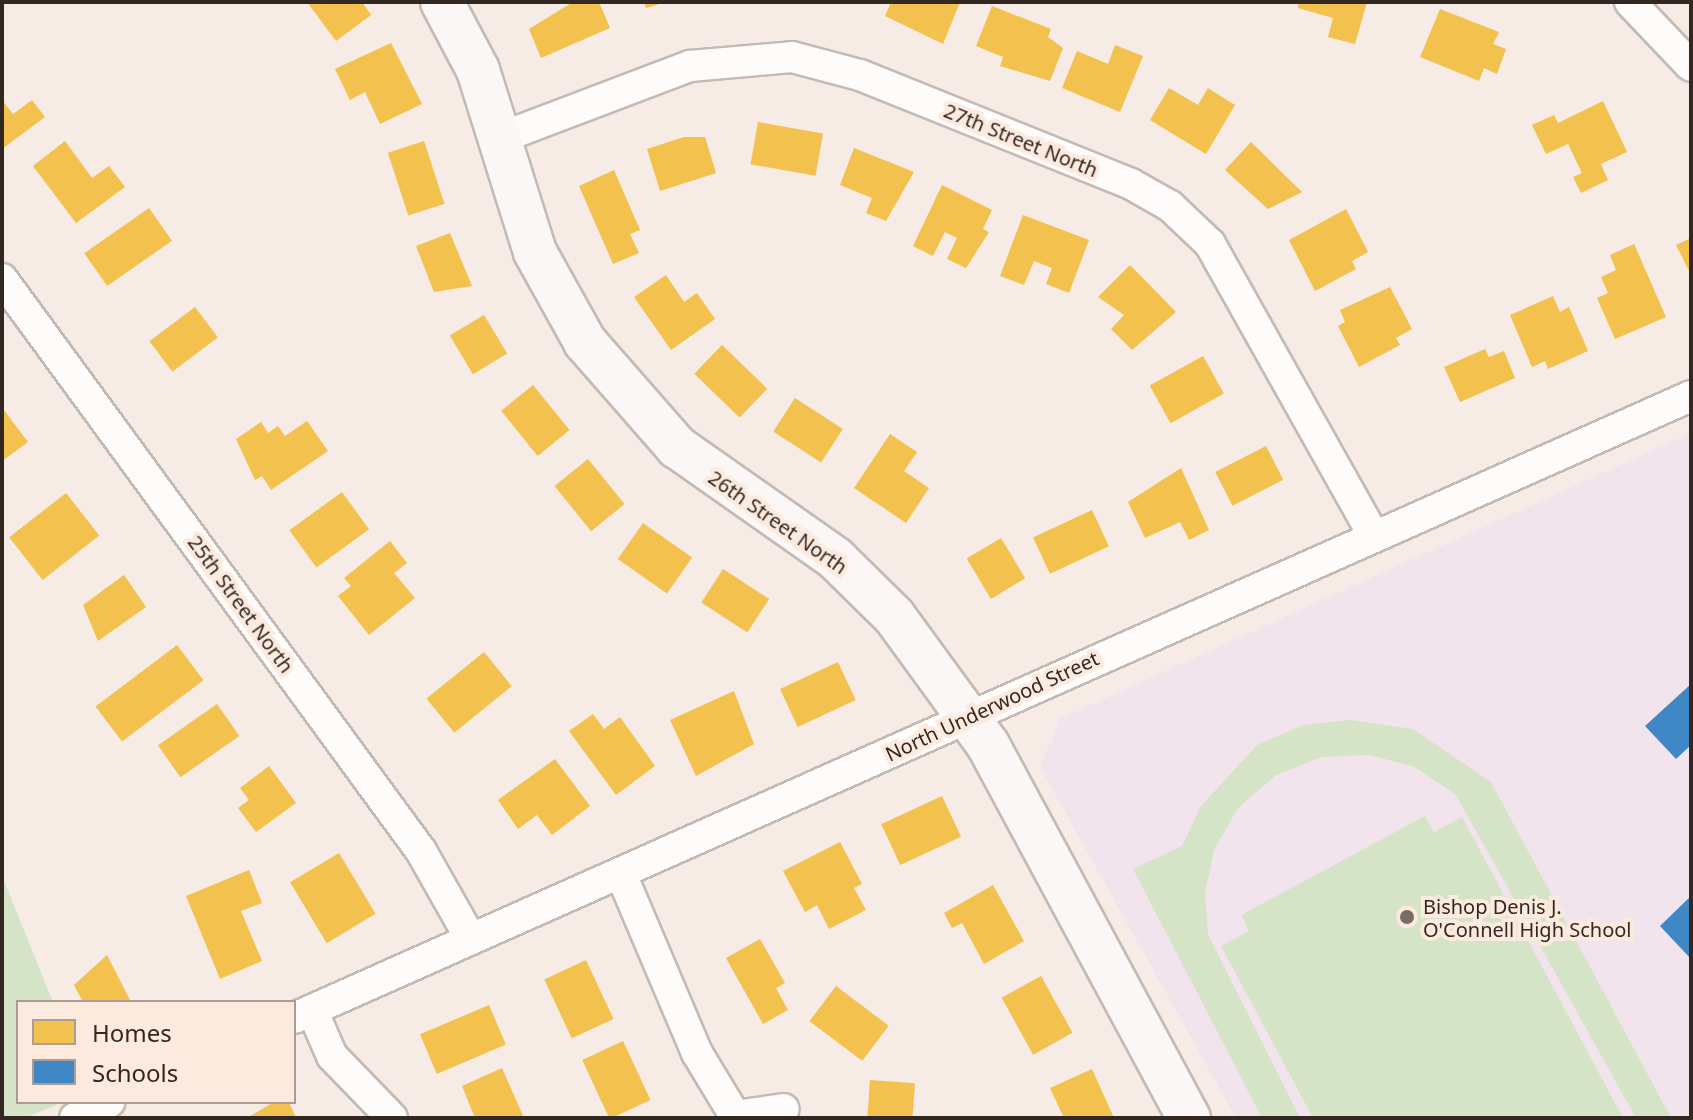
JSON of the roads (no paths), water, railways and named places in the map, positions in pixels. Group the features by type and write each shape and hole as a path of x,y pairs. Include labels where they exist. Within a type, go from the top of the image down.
{"street":[{"name":"26th Street North","path":"442,2 474,60 540,263 618,386 715,480 860,580 988,745 1189,1118"},
{"path":"1630,2 1691,66"},
{"name":"27th Street North","path":"500,138 690,66 792,57 860,75 1131,184 1170,206 1210,244 1373,534"},
{"name":"25th Street North","path":"2,279 421,851 469,936"},
{"name":"North Underwood Street","path":"303,1014 469,936 621,874 965,716 1691,396"},
{"path":"621,874 690,1039 735,1116 784,1109"},
{"path":"303,1014 332,1056 392,1118"},
{"path":"75,1118 106,1104"}],"place":[{"name":"Bishop Denis J. O'Connell High School","path":"1407,917"}]}
